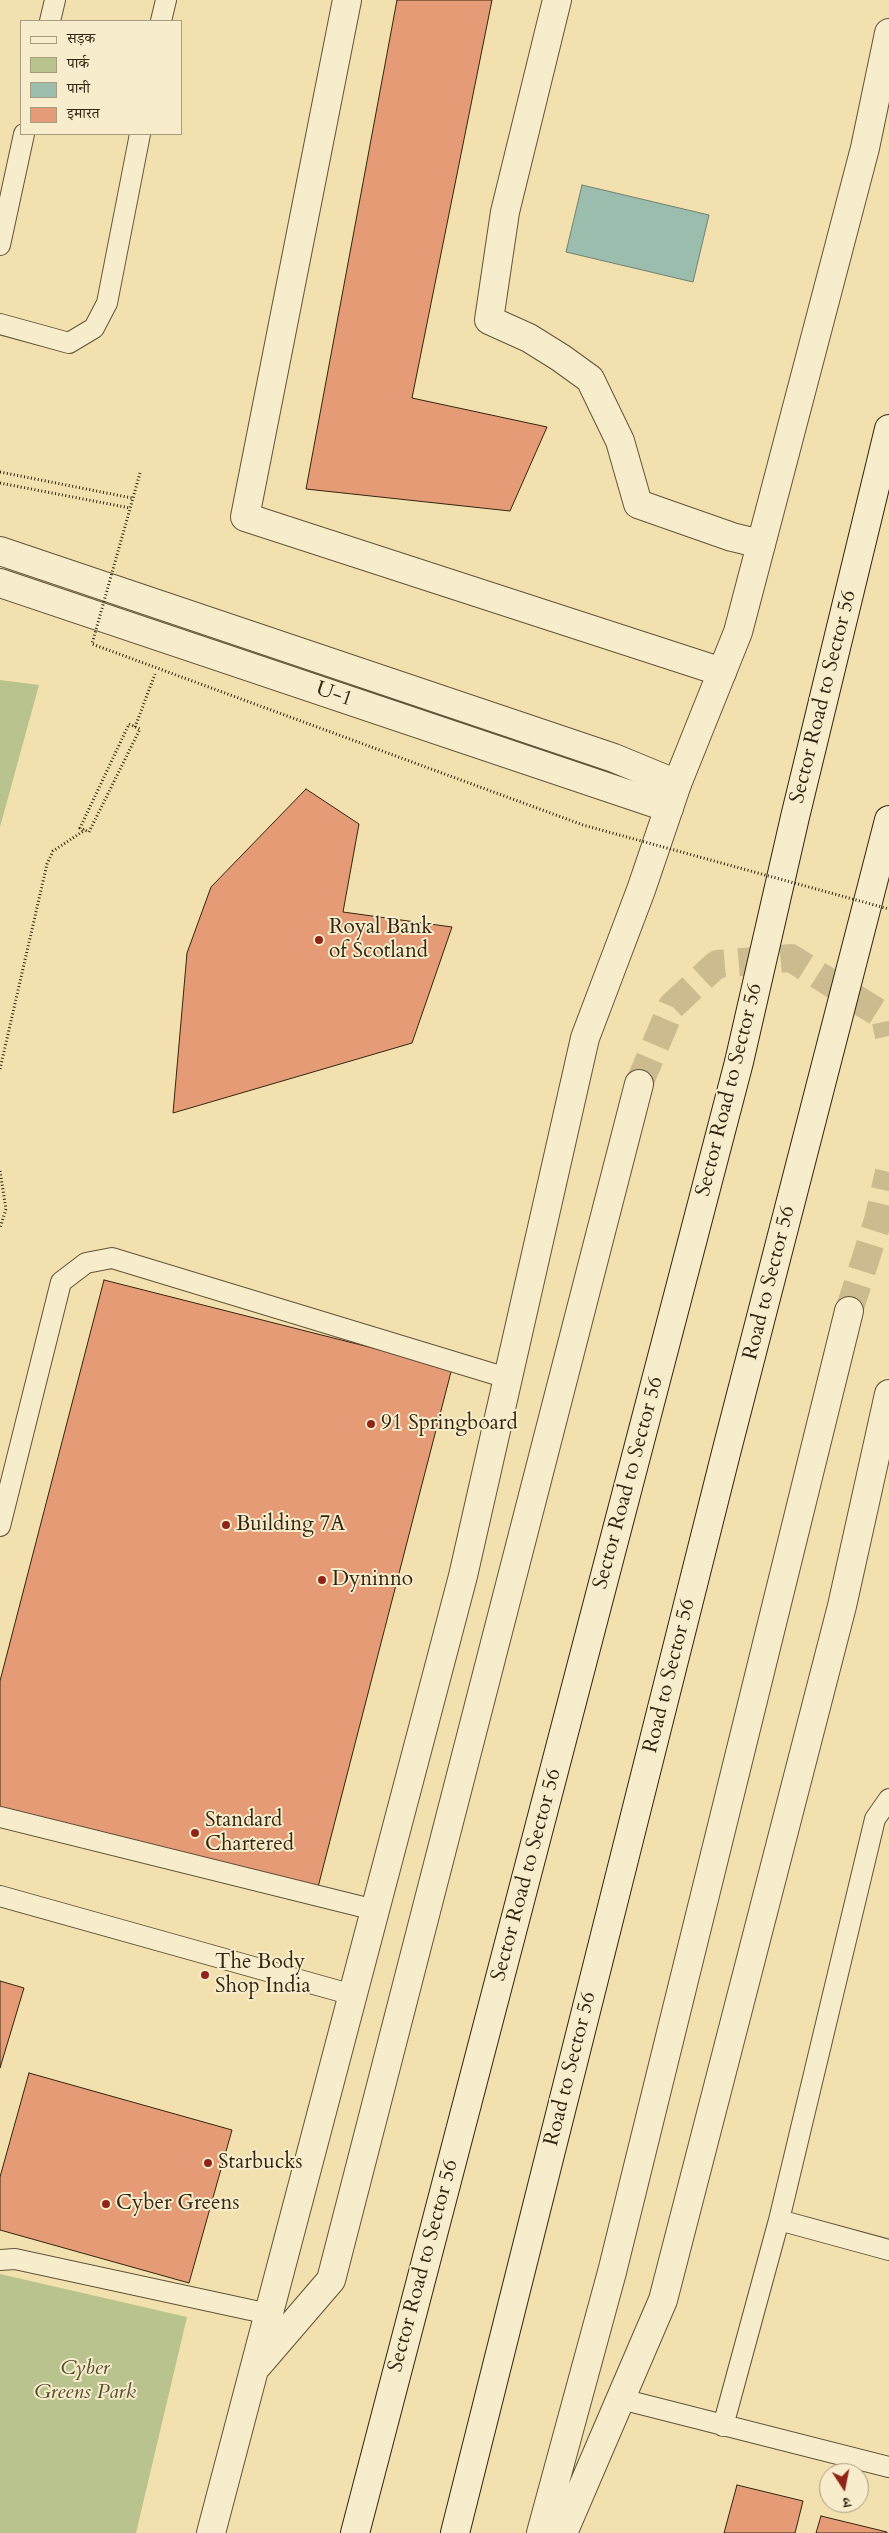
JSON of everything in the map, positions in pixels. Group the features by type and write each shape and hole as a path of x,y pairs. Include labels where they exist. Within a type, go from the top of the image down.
{"street":[{"path":"347,0 245,517 722,672"},
{"path":"557,0 505,212 489,320 529,338 561,358 590,380 620,441 638,504 732,538 762,544"},
{"path":"211,2533 463,1576 585,1038 641,890 673,796 738,632 866,148 889,33"},
{"name":"Sector Road to Sector 56","path":"355,2533 739,1062 795,817 889,429"},
{"path":"0,551 614,758 673,796"},
{"name":"U-1","path":"0,583 673,796"},
{"name":"Road to Sector 56","path":"455,2533 726,1453 889,820"},
{"path":"254,2370 332,2280 639,1084"},
{"path":"541,2533 612,2272 849,1311"},
{"path":"563,2533 663,2300 839,1616 889,1394"}],"lane":[{"path":"50,20 55,0"},
{"path":"161,20 166,0"},
{"path":"0,245 24,135"},
{"path":"0,324 69,343 94,328 107,303 140,135"},
{"path":"0,1526 61,1282 86,1263 112,1258 507,1378"},
{"path":"723,2426 779,2220 875,1819 889,1799"},
{"path":"0,1817 375,1910"},
{"path":"0,1896 353,1995"},
{"path":"779,2220 889,2250"},
{"path":"0,2260 15,2259 269,2314"},
{"path":"621,2399 889,2467"}],"path":[{"path":"0,472 132,498"},
{"path":"140,473 92,644 583,824 889,909"},
{"path":"0,483 130,508"},
{"path":"135,728 157,668"},
{"path":"0,1069 47,864 53,851 82,829 129,724 140,729 89,832 82,829"},
{"path":"0,1171 6,1209 0,1228"}],"green space":[{"path":"0,680 39,685 0,827"},
{"name":"Cyber Greens Park","path":"0,2274 187,2317 136,2533 0,2533"}],"water":[{"path":"582,185 709,215 693,282 566,252"}],"building":[{"path":"397,0 492,0 412,398 547,427 510,511 306,489"},
{"name":"Royal Bank of Scotland","path":"306,789 359,824 343,912 452,927 412,1043 173,1113 187,953 211,887"},
{"name":"Building 7A","path":"104,1280 452,1368 317,1891 0,1810 0,1681"},
{"path":"0,1981 24,1988 0,2068"},
{"name":"Cyber Greens","path":"29,2073 232,2130 189,2283 0,2230 0,2177"},
{"path":"737,2485 803,2501 795,2533 724,2533"},
{"path":"821,2516 887,2532 887,2533 816,2533"}],"tunnel":[{"path":"639,1084 672,1006 717,964 791,958 885,1017 889,1036"},
{"path":"849,1311 878,1220 889,1172"}],"place":[{"name":"Royal Bank of Scotland","path":"319,940"},
{"name":"91 Springboard","path":"371,1424"},
{"name":"Building 7A","path":"226,1525"},
{"name":"Dyninno","path":"322,1580"},
{"name":"Standard Chartered","path":"195,1833"},
{"name":"The Body Shop India","path":"205,1975"},
{"name":"Starbucks","path":"208,2163"},
{"name":"Cyber Greens","path":"106,2204"}]}
